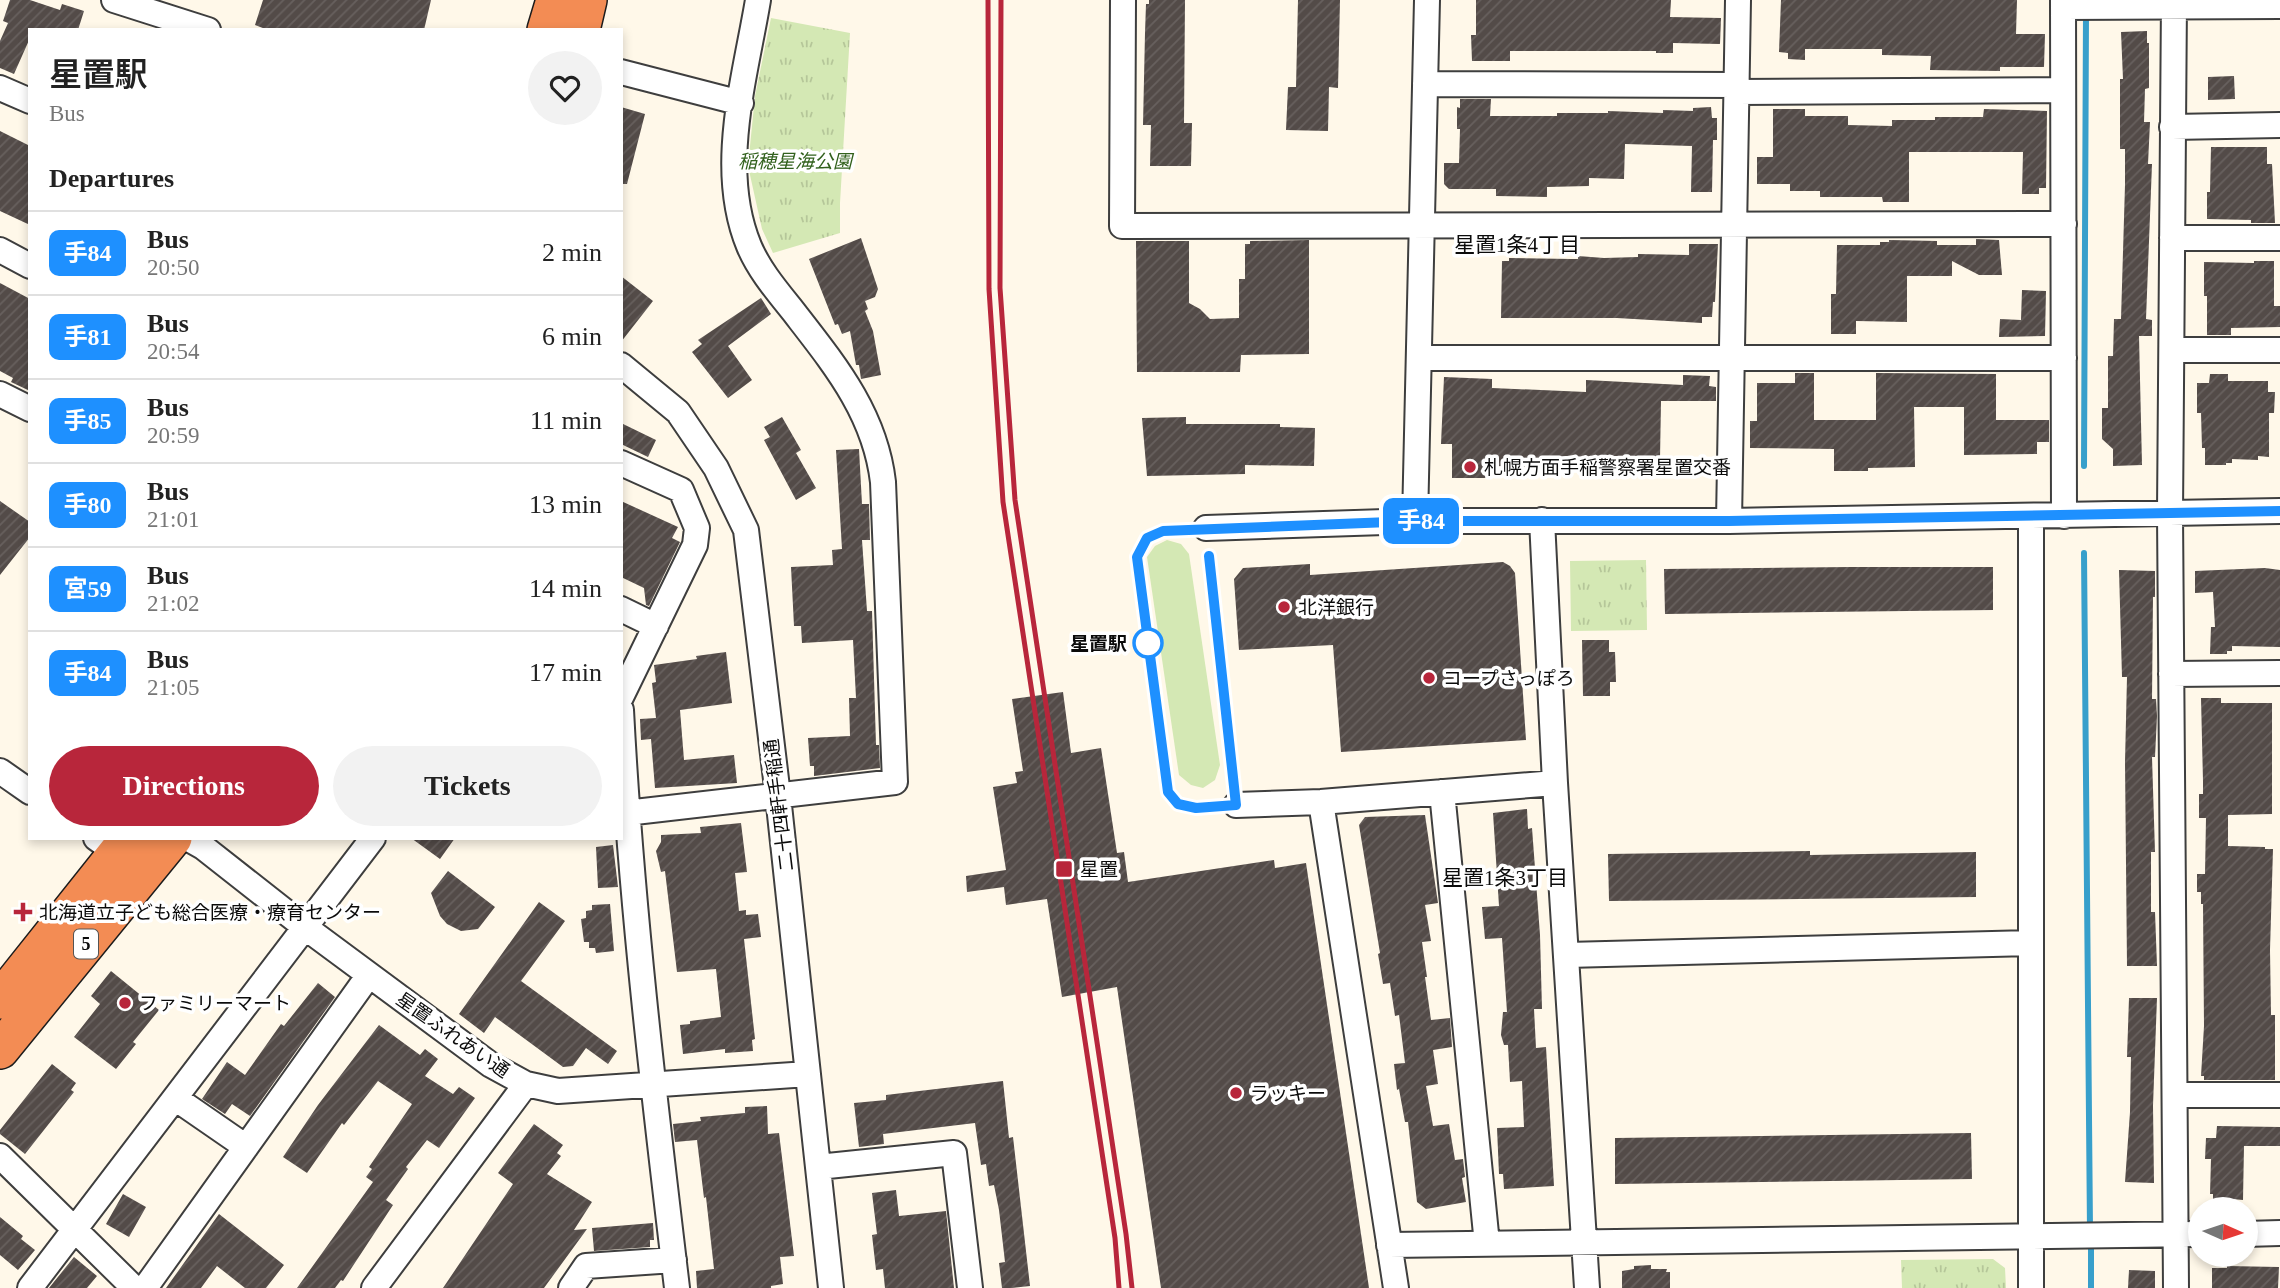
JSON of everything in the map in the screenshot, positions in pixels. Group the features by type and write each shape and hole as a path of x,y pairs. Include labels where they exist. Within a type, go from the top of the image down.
{"highway":[{"path":"547,28 555,0"},
{"path":"581,28 588,0"},
{"name":"5","path":"0,1050 171,840"},
{"name":"5","path":"0,1000 114,843"}],"street":[{"path":"114,0 201,28"},
{"path":"624,813 895,782 880,453 864,415 839,369 767,279 748,246 735,196 736,128 758,0"},
{"path":"1123,0 1122,226 2064,224"},
{"path":"1415,521 1427,0"},
{"path":"1729,521 1738,0"},
{"path":"2174,3 2170,514 2175,1095 2188,1234 2176,1288"},
{"path":"2064,516 2063,90 2074,5 2174,3 2280,6"},
{"path":"623,73 741,103"},
{"path":"1425,84 2063,90"},
{"path":"0,88 28,100"},
{"path":"2172,127 2280,125"},
{"path":"2172,238 2280,238"},
{"path":"0,250 28,265"},
{"path":"2172,350 2280,350"},
{"path":"1419,358 2064,358"},
{"name":"二十四軒手稲通","path":"623,368 678,412 716,468 746,530 778,796 831,1288"},
{"path":"0,394 28,408"},
{"path":"623,464 681,490 697,528 695,545 623,693"},
{"path":"1206,528 1415,521 1729,521 2280,511"},
{"path":"2031,517 2031,1288"},
{"path":"1542,520 1555,783 1587,1288"},
{"path":"623,610 656,626"},
{"path":"2171,674 2280,673"},
{"path":"0,771 28,791"},
{"path":"623,779 624,813 677,1288"},
{"path":"1236,805 1321,802 1555,783"},
{"path":"1442,792 1487,1244"},
{"path":"1321,802 1396,1288"},
{"name":"星置ふれあい通","path":"191,840 491,1065 526,1084 558,1091 808,1074"},
{"path":"30,1288 372,840"},
{"path":"1567,956 2031,943"},
{"path":"145,1288 369,975"},
{"path":"374,1288 526,1084"},
{"path":"2175,1095 2280,1095"},
{"path":"175,1098 246,1147"},
{"path":"818,1167 954,1153 970,1288"},
{"path":"0,1156 134,1288"},
{"path":"2258,1234 2280,1233"},
{"path":"1389,1245 2188,1234"},
{"path":"571,1288 586,1266 674,1260"}],"green space":[{"name":"稲穂星海公園","path":"771,18 850,33 840,233 773,253 762,229 748,166 755,96"},
{"path":"1167,540 1181,544 1189,554 1220,765 1215,780 1203,788 1191,785 1179,775 1147,557 1155,546"},
{"path":"1646,560 1647,630 1571,631 1570,561"},
{"path":"1993,1259 2005,1268 2006,1288 1902,1288 1901,1260"}],"building":[{"path":"10,0 30,0 60,10 62,4 84,11 79,28 28,28 28,42 14,74 0,68 0,41 8,23 3,21"},
{"path":"263,0 431,0 424,28 263,28 255,25"},
{"path":"1149,0 1185,0 1184,123 1192,123 1191,166 1150,166 1151,125 1143,125 1146,4 1149,4"},
{"path":"1298,0 1340,0 1338,88 1329,87 1328,131 1286,130 1288,87 1296,87"},
{"path":"1476,0 1671,0 1670,17 1721,18 1720,44 1673,43 1673,53 1510,51 1510,61 1472,61 1471,35 1476,35"},
{"path":"1781,0 2017,0 2016,34 2045,34 2044,67 2000,67 2000,71 1930,70 1931,56 1882,55 1882,49 1805,49 1805,60 1788,59 1788,53 1779,52"},
{"path":"2147,31 2149,88 2145,89 2144,122 2150,122 2148,164 2152,164 2146,319 2152,320 2152,336 2139,336 2142,465 2113,466 2113,449 2102,439 2102,408 2108,408 2108,356 2113,356 2114,319 2121,319 2125,149 2120,149 2120,79 2123,79 2121,32"},
{"path":"2234,76 2235,99 2208,100 2208,77"},
{"path":"1460,99 1491,99 1490,116 1557,116 1557,113 1608,111 1663,113 1663,110 1693,111 1693,108 1711,107 1712,118 1717,118 1717,140 1713,140 1712,192 1691,192 1692,146 1625,144 1624,179 1589,178 1589,186 1547,187 1547,197 1496,196 1496,189 1449,189 1444,184 1444,163 1459,163 1460,129 1457,129 1457,107 1460,108"},
{"path":"623,108 645,114 627,184 623,184"},
{"path":"1773,109 1805,109 1805,116 1848,116 1848,125 1892,126 1892,120 1983,117 1984,109 2047,111 2046,188 2039,188 2039,194 2022,194 2023,152 1909,152 1909,202 1883,202 1882,197 1820,197 1820,191 1790,191 1790,184 1757,184 1757,157 1773,157"},
{"path":"0,131 28,145 28,224 0,211"},
{"path":"2211,147 2267,147 2267,164 2272,164 2275,223 2207,219"},
{"path":"861,238 878,289 875,297 865,301 868,309 865,311 873,331 881,375 861,379 850,331 842,334 838,324 835,325 809,259"},
{"path":"1976,239 1999,240 2002,275 1979,275 1952,261 1952,276 1907,276 1907,322 1856,321 1856,334 1831,334 1831,294 1836,294 1837,245 1880,245 1880,242 1889,240 1937,241 1937,245 1976,245"},
{"path":"1309,240 1309,354 1241,355 1240,372 1137,372 1136,241 1189,241 1189,303 1210,319 1239,318 1239,279 1245,279 1245,244 1250,244 1250,241"},
{"path":"1689,244 1718,244 1712,317 1702,317 1702,323 1617,318 1501,318 1502,261 1509,261 1509,258 1578,259 1578,256 1604,258 1638,257 1638,254 1689,255"},
{"path":"2274,261 2274,306 2280,306 2280,327 2231,328 2231,335 2207,335 2204,262"},
{"path":"623,278 653,301 623,339"},
{"path":"0,283 28,298 28,390 11,382 13,378 0,371"},
{"path":"2022,290 2046,291 2045,336 1999,337 2000,319 2021,320"},
{"path":"761,298 771,314 728,346 752,380 728,398 692,352 702,344 698,340"},
{"path":"1795,373 1814,373 1814,420 1876,420 1876,373 1996,374 1996,420 2049,420 2049,442 2037,442 2037,454 1964,455 1964,407 1914,407 1915,467 1834,471 1834,449 1750,448 1750,421 1757,421 1757,383 1795,383"},
{"path":"2210,374 2228,374 2228,381 2268,381 2268,392 2275,392 2274,413 2269,413 2269,457 2258,456 2258,460 2232,459 2232,463 2226,465 2205,465 2201,413 2197,413 2197,383 2209,383"},
{"path":"1683,375 1710,376 1709,386 1716,387 1716,401 1661,401 1660,459 1609,457 1608,470 1489,466 1489,478 1452,478 1452,444 1441,444 1444,377 1492,379 1492,388 1586,392 1586,380 1683,385"},
{"path":"782,417 801,450 796,453 816,488 796,500 764,440 770,437 764,427"},
{"path":"1186,417 1186,424 1280,424 1280,427 1315,428 1314,466 1245,465 1245,474 1147,476 1142,418"},
{"path":"623,424 656,440 648,457 623,445"},
{"path":"859,449 862,504 869,504 870,540 862,540 867,611 872,611 876,745 879,745 880,768 814,776 814,766 810,766 808,738 850,736 849,698 856,698 853,640 802,643 801,626 794,626 791,567 833,565 832,550 842,549 836,450"},
{"path":"0,501 28,521 28,540 0,575"},
{"path":"623,502 678,527 672,538 680,542 649,606 646,605 644,588 623,578"},
{"name":"コープさっぽろ","path":"1503,562 1515,573 1526,740 1341,752 1333,645 1239,650 1234,579 1243,568 1310,564 1310,575"},
{"path":"1993,567 1993,610 1665,614 1664,569"},
{"path":"2265,568 2280,570 2280,647 2232,646 2232,651 2227,651 2227,654 2210,654 2211,627 2215,627 2213,592 2195,593 2195,571"},
{"path":"2119,570 2155,571 2152,699 2156,699 2157,716 2155,757 2152,757 2155,852 2151,852 2151,912 2155,912 2157,966 2127,966 2127,677 2122,677"},
{"path":"1582,640 1609,640 1609,652 1615,652 1616,682 1610,682 1610,696 1583,696"},
{"path":"726,652 732,703 680,710 684,760 734,755 737,783 655,788 651,739 641,740 640,719 656,718 652,683 656,682 654,665"},
{"name":"ラッキー","path":"1063,692 1071,753 1101,748 1117,853 1124,852 1128,882 1274,860 1275,868 1306,863 1369,1288 1161,1288 1117,987 1062,997 1047,899 1006,905 1004,887 967,892 966,876 1006,870 993,787 1017,783 1015,772 1023,771 1012,699"},
{"path":"2201,698 2221,698 2221,703 2272,703 2272,814 2228,815 2228,846 2273,849 2270,950 2271,1015 2275,1015 2275,1080 2204,1080 2204,1076 2201,1076 2204,1026 2203,904 2201,892 2197,892 2197,874 2205,874 2206,818 2199,818 2199,794 2203,794"},
{"path":"1527,809 1528,829 1532,828 1540,935 1542,1009 1534,1009 1536,1048 1546,1047 1554,1186 1504,1189 1503,1174 1499,1174 1497,1128 1524,1127 1522,1081 1510,1082 1508,1045 1504,1045 1501,1035 1503,1012 1507,1012 1502,938 1485,939 1482,907 1499,906 1493,813"},
{"path":"1425,815 1438,903 1425,905 1431,941 1422,942 1425,977 1431,1020 1450,1018 1452,1047 1433,1050 1438,1084 1426,1086 1433,1126 1449,1124 1455,1160 1463,1159 1465,1177 1462,1178 1466,1202 1426,1209 1417,1202 1408,1122 1405,1122 1399,1089 1397,1090 1394,1064 1405,1063 1399,1015 1395,1016 1390,983 1383,984 1359,825 1365,817"},
{"path":"741,823 747,872 735,873 739,911 746,910 746,915 758,914 761,937 744,939 755,1039 752,1040 753,1051 725,1053 725,1049 683,1054 680,1025 721,1017 716,969 677,972 665,871 661,872 656,851 661,835 701,833 700,827"},
{"path":"414,840 454,840 440,859"},
{"path":"613,845 618,887 598,888 596,847"},
{"path":"1810,851 1810,855 1976,852 1976,897 1609,901 1608,854"},
{"path":"448,871 495,907 478,929 461,931 447,924 440,916 431,893"},
{"path":"539,902 565,921 521,981 617,1051 608,1064 586,1048 573,1066 563,1067 495,1017 484,1033 459,1014"},
{"path":"610,904 614,951 596,953 595,948 589,948 589,942 584,942 581,919 586,918 586,911 592,910 592,905"},
{"path":"111,971 159,1010 133,1042 136,1044 116,1069 74,1037 100,1004 91,996"},
{"path":"318,983 335,997 250,1116 232,1104 225,1114 202,1099 227,1062 245,1075 281,1024 284,1026"},
{"path":"2129,998 2157,998 2153,1106 2154,1183 2125,1182 2130,1112 2131,1057 2127,1057"},
{"path":"379,1025 420,1055 425,1049 438,1059 425,1076 453,1094 459,1087 475,1098 439,1148 427,1140 406,1167 408,1169 386,1200 393,1205 343,1281 335,1288 297,1288 373,1182 366,1177 372,1169 369,1167 412,1104 378,1081 344,1125 342,1123 307,1173 283,1157 318,1105"},
{"path":"52,1064 76,1083 71,1090 74,1092 25,1154 0,1134 0,1130"},
{"path":"1003,1081 1009,1138 1013,1137 1030,1286 1012,1288 1002,1288 999,1263 1005,1262 999,1210 994,1185 989,1186 986,1164 981,1165 975,1123 883,1134 884,1144 859,1147 854,1103 886,1100 886,1095"},
{"path":"767,1106 768,1134 779,1133 794,1256 780,1257 783,1284 771,1288 697,1288 696,1271 714,1269 706,1197 704,1198 697,1140 675,1142 673,1124 701,1121 700,1117 745,1113 745,1107"},
{"path":"534,1124 563,1145 557,1153 561,1156 547,1174 592,1202 574,1230 587,1229 544,1288 443,1288 513,1184 498,1173"},
{"path":"2217,1126 2280,1127 2280,1146 2244,1146 2243,1197 2213,1197 2213,1194 2210,1194 2211,1159 2205,1159 2206,1138 2216,1138"},
{"path":"1971,1133 1972,1179 1615,1184 1615,1138"},
{"path":"896,1190 899,1216 946,1211 954,1288 885,1288 883,1269 876,1270 872,1235 877,1234 872,1193"},
{"path":"123,1194 146,1207 129,1237 106,1224"},
{"path":"219,1214 284,1265 266,1288 245,1288 217,1266 201,1288 166,1288"},
{"path":"0,1217 35,1250 18,1270 0,1255"},
{"path":"653,1223 654,1240 650,1240 650,1247 594,1251 592,1228"},
{"path":"74,1257 97,1276 87,1288 49,1288"},
{"path":"1651,1265 1651,1269 1667,1269 1666,1272 1670,1272 1670,1288 1622,1288 1622,1271 1634,1269 1634,1266"},
{"path":"2279,1267 2278,1288 2212,1288 2212,1268"},
{"path":"2129,1270 2155,1271 2155,1288 2128,1288"}],"waterway":[{"path":"2084,466 2086,12"},
{"path":"2084,553 2090,1230"},
{"path":"2091,1241 2091,1288"}],"railway":[{"path":"988,0 989,289 1003,502 1115,1238 1119,1288"},
{"path":"1001,0 1000,288 1015,500 1132,1288"}],"bus line":[{"name":"手84","path":"1209,556 1236,805 1196,808 1178,804 1168,792 1137,557 1147,538 1163,531 1415,521 1729,521 2280,511"}],"place":[{"name":"札幌方面手稲警察署星置交番","path":"1470,467"},
{"name":"北洋銀行","path":"1284,607"},
{"name":"星置駅","path":"1148,643"},
{"name":"コープさっぽろ","path":"1429,678"},
{"name":"星置","path":"1064,869"},
{"name":"北海道立子ども総合医療・療育センター","path":"23,912"},
{"name":"ファミリーマート","path":"125,1003"},
{"name":"ラッキー","path":"1236,1093"}],"district":[{"name":"星置1条4丁目","path":"1517,245"},
{"name":"星置1条3丁目","path":"1505,878"}]}
